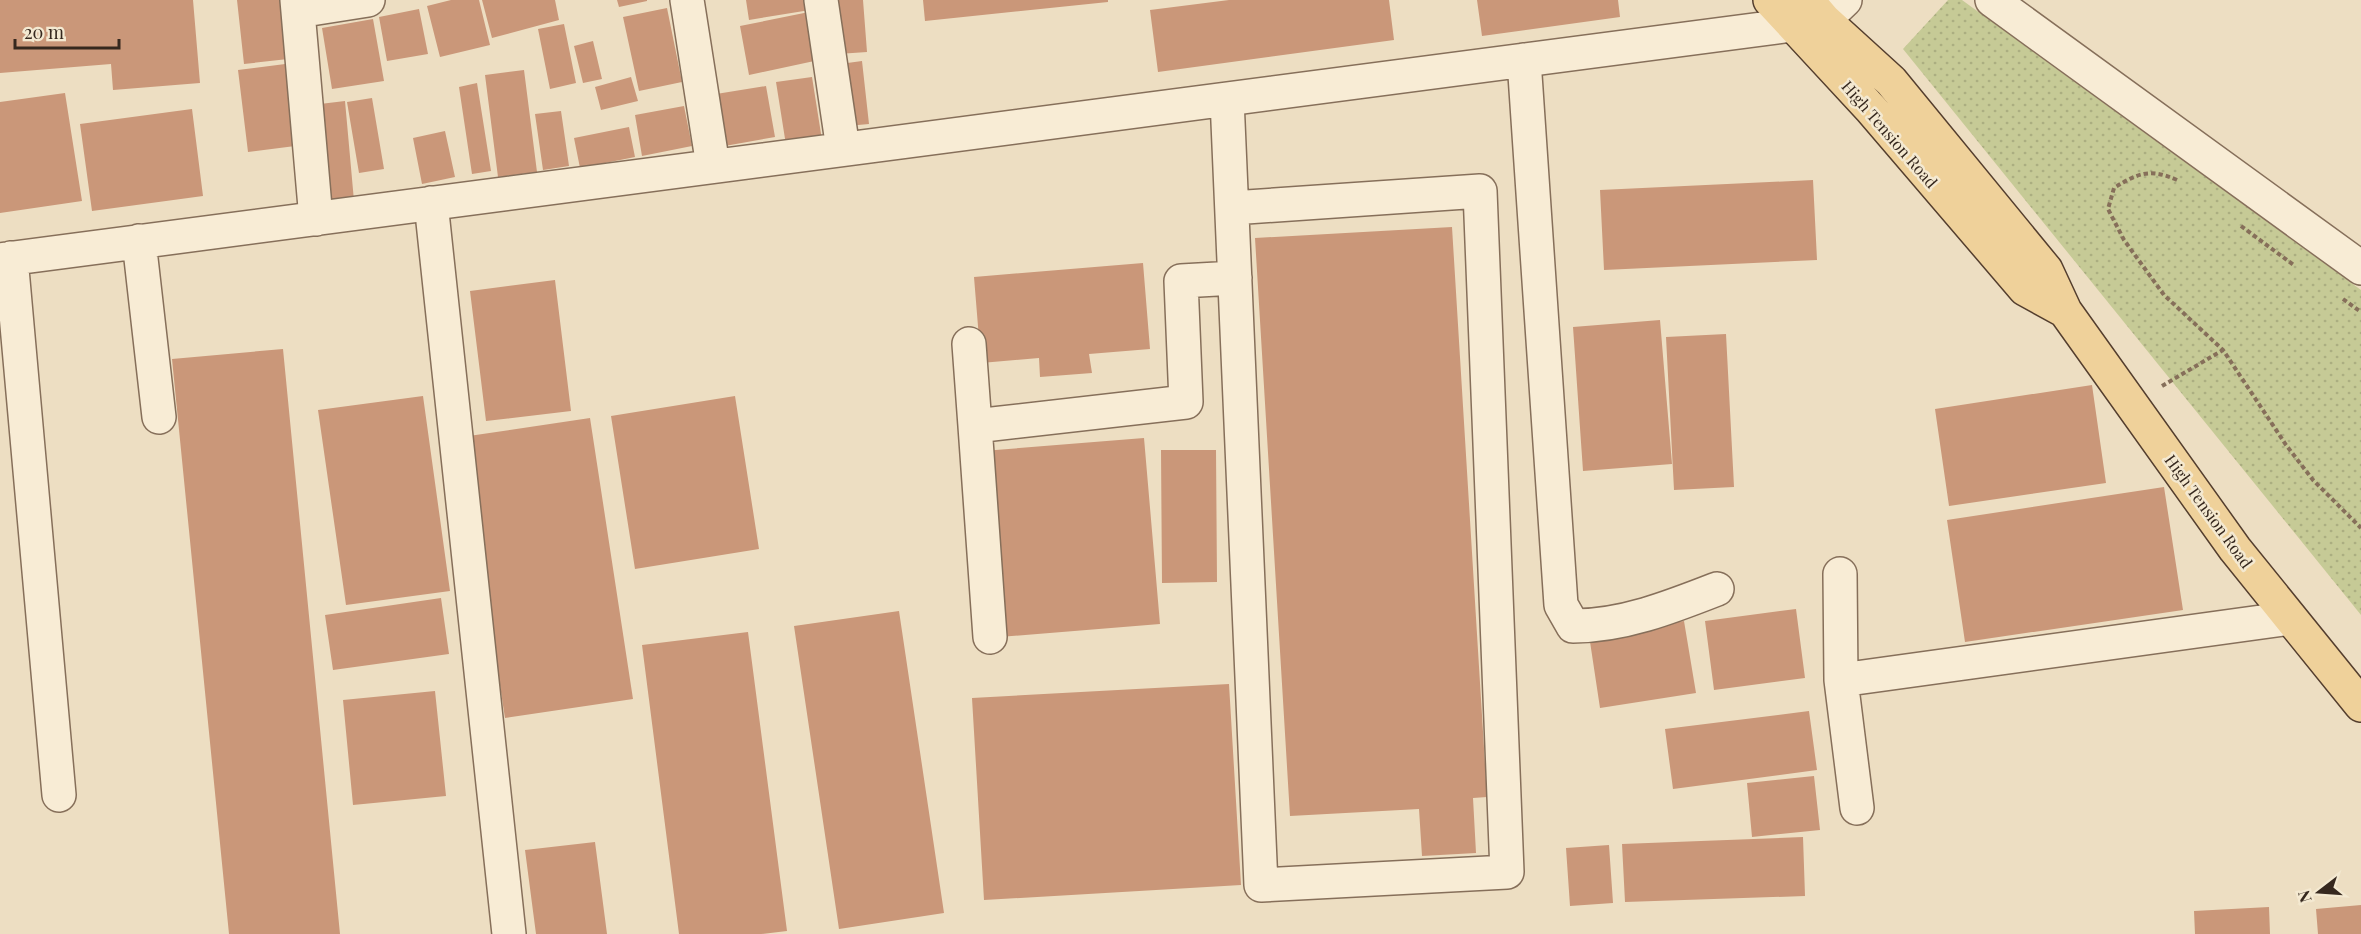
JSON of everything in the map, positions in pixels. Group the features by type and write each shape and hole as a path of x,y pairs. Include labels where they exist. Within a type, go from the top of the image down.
{"main road":[{"name":"High Tension Road","path":"1770,0 1817,11 1871,109 2025,289 2065,311 2235,549 2361,705"}],"street":[{"path":"316,219 298,6 368,0"},
{"path":"687,0 713,166"},
{"path":"821,0 843,149"},
{"path":"1992,0 2361,268"},
{"path":"59,795 6,259 1524,60 1817,11"},
{"path":"1524,60 1561,605 1573,626 1598,626 1666,609 1717,590"},
{"path":"1227,99 1261,885 1507,872 1480,191 1232,208"},
{"path":"431,203 508,934"},
{"path":"139,241 159,417"},
{"path":"975,426 1186,402 1181,281 1235,278"},
{"path":"969,344 990,637"},
{"path":"1840,574 1841,680 1857,808"},
{"path":"1841,680 2290,618"}],"path":[{"path":"2187,184 2162,173 2136,174 2114,188 2108,209 2124,240 2164,295 2223,350 2286,445 2313,480 2361,528"},
{"path":"2237,223 2303,271"},
{"path":"2342,298 2361,312"},
{"path":"2131,404 2223,350"}],"green space":[{"path":"1948,0 1962,0 2361,290 2361,615 1903,49"}],"building":[{"path":"0,0 193,0 200,83 113,90 111,64 0,73"},
{"path":"237,0 281,0 288,59 244,64"},
{"path":"451,0 479,0 490,45 440,57 427,6"},
{"path":"482,0 555,0 559,20 492,38"},
{"path":"617,0 647,0 647,1 619,7"},
{"path":"746,0 808,0 810,10 749,20"},
{"path":"833,0 863,0 867,52 838,54"},
{"path":"923,0 1108,0 1108,2 925,21"},
{"path":"1229,0 1389,0 1394,40 1158,72 1150,10"},
{"path":"1477,0 1618,0 1620,17 1482,36"},
{"path":"667,8 682,82 639,91 623,17"},
{"path":"419,9 428,54 387,61 379,17"},
{"path":"809,12 819,60 749,75 740,26"},
{"path":"373,19 384,81 332,89 322,28"},
{"path":"564,24 576,83 550,89 538,29"},
{"path":"593,41 602,79 583,83 574,46"},
{"path":"862,61 869,124 847,126 840,64"},
{"path":"293,63 303,145 248,152 238,70"},
{"path":"524,70 537,172 498,177 485,75"},
{"path":"631,77 638,101 601,110 595,87"},
{"path":"812,77 822,140 786,145 776,82"},
{"path":"477,83 491,171 472,174 459,87"},
{"path":"766,86 775,137 719,147 710,95"},
{"path":"65,93 82,201 0,213 0,102"},
{"path":"372,98 384,169 359,173 347,102"},
{"path":"345,101 354,201 325,203 320,104"},
{"path":"684,106 692,146 642,156 635,115"},
{"path":"192,109 203,196 92,211 80,124"},
{"path":"561,111 569,166 543,170 535,114"},
{"path":"629,127 635,157 580,168 574,138"},
{"path":"445,131 455,177 422,184 413,138"},
{"path":"1813,180 1817,260 1604,270 1600,190"},
{"path":"1452,227 1487,797 1473,798 1476,853 1422,856 1419,809 1290,816 1255,238"},
{"path":"1143,263 1150,349 1089,354 1092,373 1040,377 1039,358 981,363 974,277"},
{"path":"555,280 571,411 486,421 470,291"},
{"path":"1660,320 1672,464 1583,471 1573,327"},
{"path":"1726,334 1734,487 1674,490 1666,337"},
{"path":"283,349 340,934 229,934 172,359"},
{"path":"2092,385 2106,483 1949,506 1935,409"},
{"path":"423,396 450,591 346,605 318,410"},
{"path":"735,396 759,549 635,569 611,416"},
{"path":"590,418 633,699 505,718 462,437"},
{"path":"1144,438 1160,624 999,637 983,451"},
{"path":"1161,450 1216,450 1217,582 1162,583"},
{"path":"2164,487 2183,610 1965,642 1947,520"},
{"path":"441,598 449,654 333,670 325,615"},
{"path":"1796,609 1805,678 1714,690 1705,621"},
{"path":"899,611 944,913 839,929 794,626"},
{"path":"1684,621 1696,693 1600,708 1589,635"},
{"path":"748,632 787,931 761,934 679,934 642,645"},
{"path":"1229,684 1241,885 984,900 972,698"},
{"path":"435,691 446,796 353,805 343,700"},
{"path":"1809,711 1817,770 1673,789 1665,729"},
{"path":"1814,776 1820,830 1752,837 1747,783"},
{"path":"1803,837 1805,896 1625,902 1622,844"},
{"path":"595,842 607,934 536,934 525,850"},
{"path":"1609,845 1613,903 1570,906 1566,848"},
{"path":"2361,905 2361,934 2318,934 2316,909"},
{"path":"2269,907 2270,934 2195,934 2194,911"}]}
